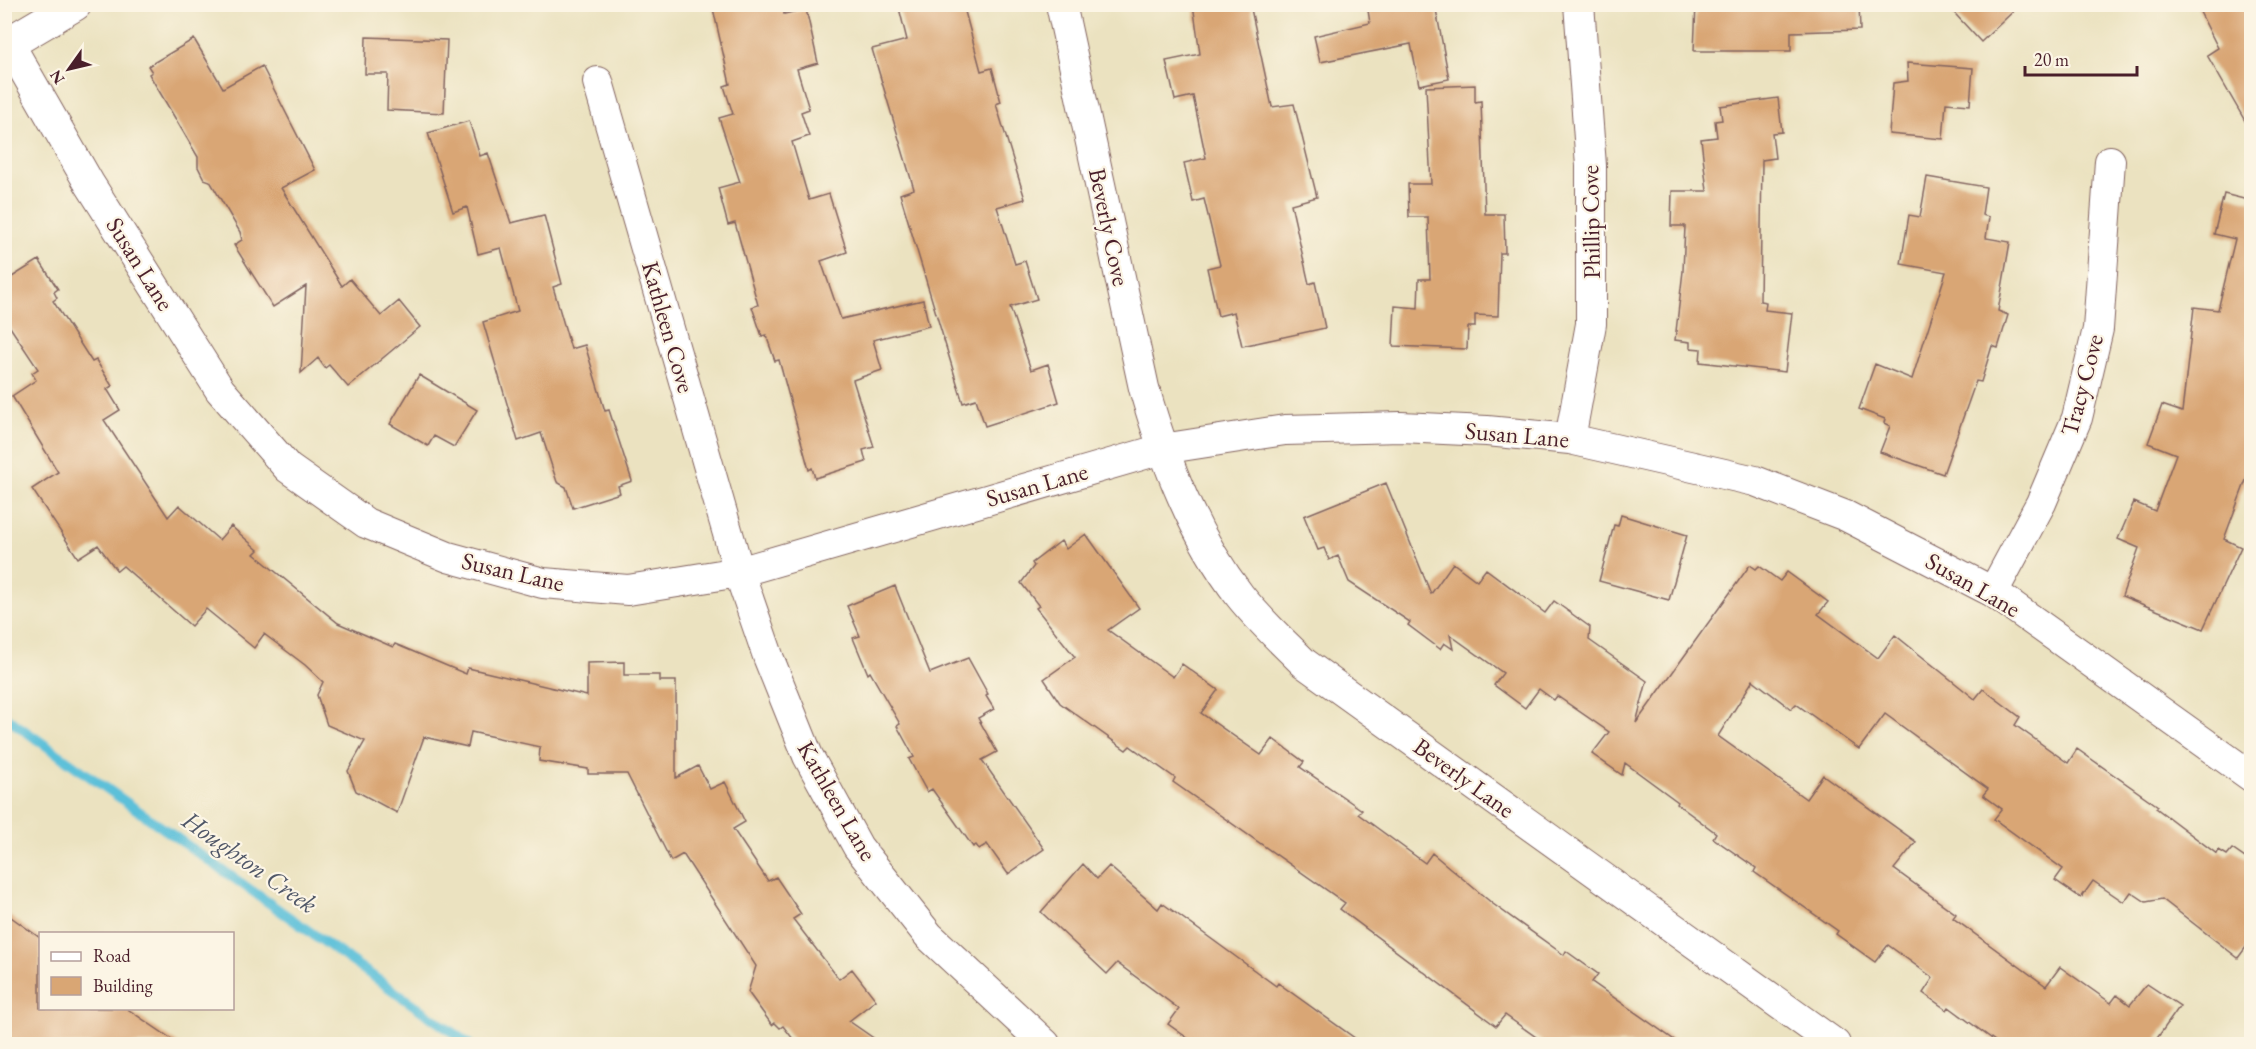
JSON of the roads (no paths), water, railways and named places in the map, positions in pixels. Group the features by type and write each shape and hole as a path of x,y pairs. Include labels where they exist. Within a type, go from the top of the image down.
{"street":[{"path":"6,41 75,4"},
{"name":"Beverly Cove","path":"1061,4 1144,388 1162,449"},
{"name":"Phillip Cove","path":"1570,439 1591,324 1591,166 1579,4"},
{"name":"Susan Lane","path":"6,41 89,183 220,390 288,468 366,523 448,557 543,583 628,590 739,572 1162,449 1285,430 1401,427 1487,431 1570,439 1755,481 1846,516 1993,592 2252,777"},
{"name":"Kathleen Cove","path":"598,82 739,572"},
{"name":"Tracy Cove","path":"1993,592 2042,503 2077,418 2098,329 2110,161"},
{"name":"Beverly Lane","path":"1162,449 1206,545 1241,598 1304,663 1835,1044"},
{"name":"Kathleen Lane","path":"739,572 769,659 808,756 858,847 929,936 1045,1044"}],"waterway":[{"name":"Houghton Creek","path":"4,716 469,1044"}]}
